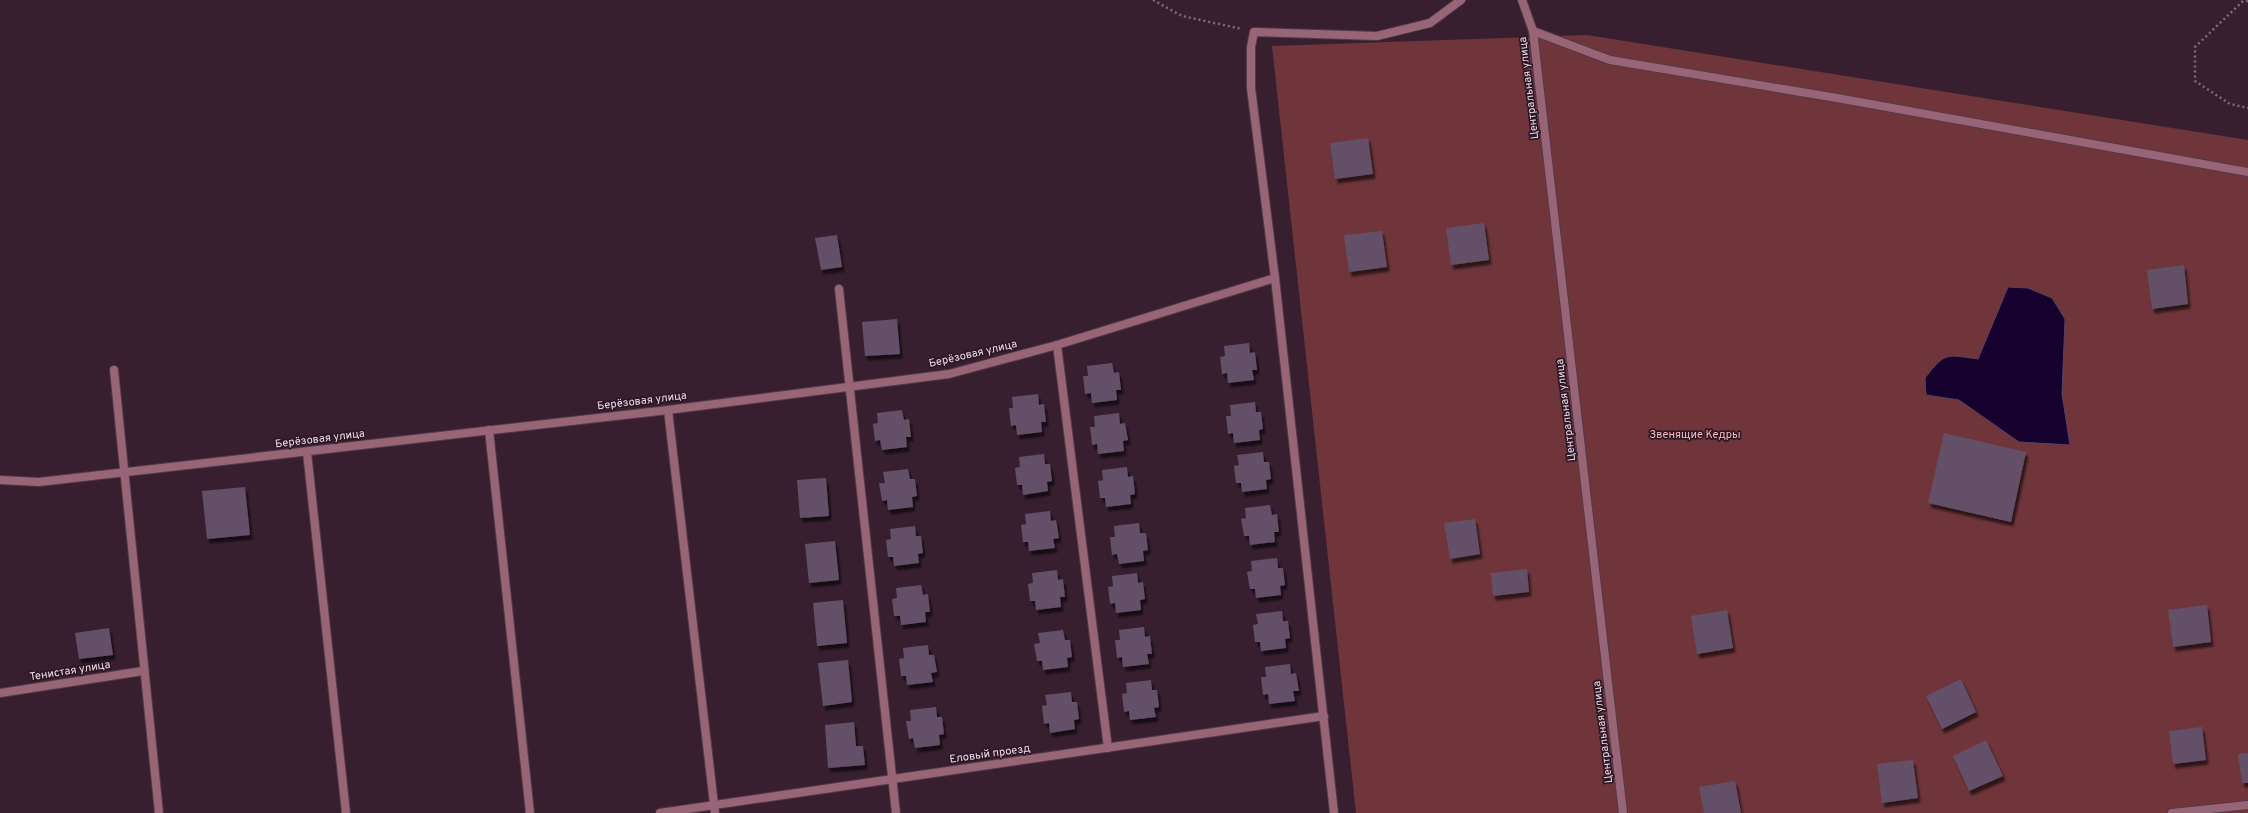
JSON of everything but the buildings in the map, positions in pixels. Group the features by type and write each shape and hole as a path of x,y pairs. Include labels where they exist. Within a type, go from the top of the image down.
{"street":[{"path":"1334,813 1275,278 1251,88 1251,47 1254,32 1377,36 1430,24 1461,0"},
{"name":"Центральная улица","path":"1523,3 1534,31 1624,813"},
{"path":"1534,31 1610,60 1829,96 2248,172"},
{"name":"Берёзовая улица","path":"0,480 39,482 123,473 668,410 949,374 1058,345 1275,278"},
{"path":"839,290 896,813"},
{"path":"1058,345 1108,748"},
{"path":"114,370 123,473 158,813"},
{"path":"668,410 715,809"},
{"path":"489,430 530,813"},
{"path":"307,452 346,813"},
{"name":"Тенистая улица","path":"0,693 143,671"},
{"name":"Еловый проезд","path":"660,813 715,809 892,779 1324,716"},
{"path":"2172,813 2248,805"}],"path":[{"path":"1153,0 1182,16 1254,32"},
{"path":"2248,1 2243,1 2195,47 2195,81 2230,104 2248,108"}],"green space":[{"name":"Звенящие Кедры","path":"1587,35 2248,140 2248,813 1356,813 1272,46"}],"shaded area":[{"path":"2008,287 2028,288 2052,298 2065,319 2062,394 2070,445 2019,442 1959,400 1926,395 1925,378 1943,359 1947,357 1959,356 1978,359"}]}
